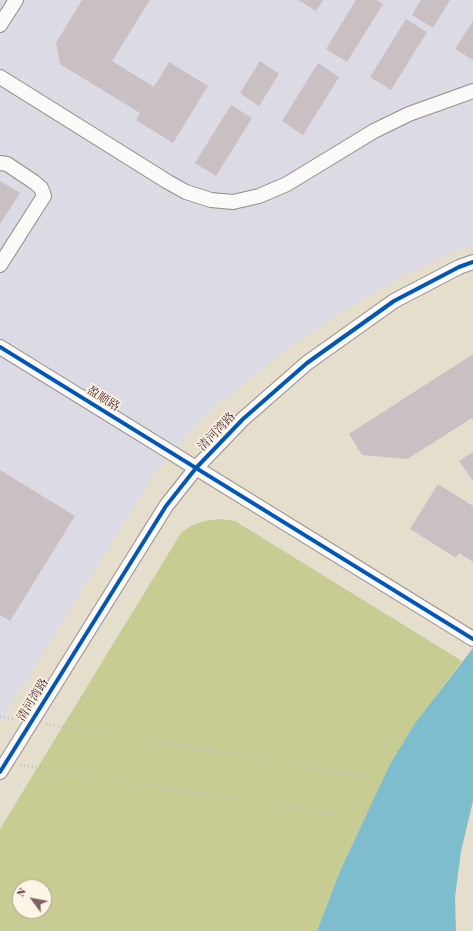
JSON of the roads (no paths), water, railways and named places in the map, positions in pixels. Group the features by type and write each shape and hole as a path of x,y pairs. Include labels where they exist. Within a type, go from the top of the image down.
{"street":[{"path":"0,25 16,0"},
{"path":"0,77 186,192 211,200 233,202 258,196 287,184 374,131 409,114 473,91"},
{"path":"0,163 7,164 34,182 41,188 44,196 0,265"},
{"name":"清河湾路","path":"3,767 166,506 196,468 243,420 307,363 394,301 459,267 473,262"},
{"name":"盈顺路","path":"0,347 472,638"}],"water":[{"path":"473,648 473,801 461,851 455,897 456,931 317,931 340,871 390,764 415,723"}]}
